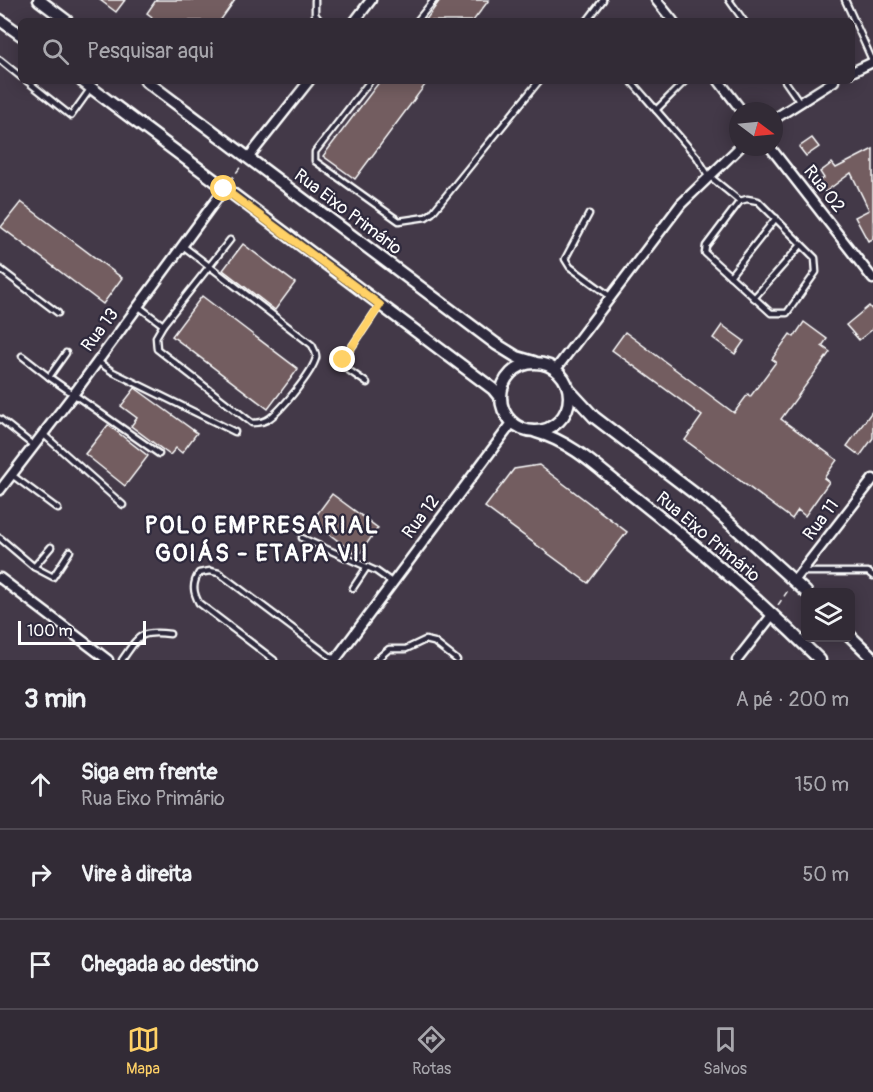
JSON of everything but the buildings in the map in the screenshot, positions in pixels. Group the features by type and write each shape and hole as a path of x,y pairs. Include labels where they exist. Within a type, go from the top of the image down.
{"street":[{"path":"39,0 63,18"},
{"path":"357,18 371,0"},
{"path":"656,0 671,18"},
{"path":"0,20 18,34"},
{"path":"855,71 873,62"},
{"path":"86,84 493,389 501,399"},
{"name":"Rua Eixo Primário","path":"150,84 496,344 517,357 534,362"},
{"path":"248,158 307,84"},
{"path":"721,84 735,102"},
{"path":"783,113 829,84"},
{"path":"556,369 655,235 708,175 730,156"},
{"name":"Rua 02","path":"777,156 873,279"},
{"name":"Rua 13","path":"0,490 73,395 224,189"},
{"path":"534,362 556,369 569,390 567,410 562,419 555,426 536,432 512,423 503,408 501,399 502,388 514,370 534,362"},
{"name":"Rua Eixo Primário","path":"569,390 594,417 798,576 804,588"},
{"name":"Rua 12","path":"335,660 512,423"},
{"name":"Rua Eixo Primário","path":"536,432 567,444 688,539 773,614 820,660"},
{"name":"Rua 11","path":"798,576 873,479"},
{"path":"0,578 108,660"},
{"path":"737,660 773,614"},
{"path":"855,641 873,658"}],"lane":[{"path":"315,0 315,14 318,18"},
{"path":"419,18 434,0"},
{"path":"589,18 603,0"},
{"path":"729,0 742,18"},
{"path":"845,0 853,18"},
{"path":"855,22 873,62"},
{"path":"0,60 18,74"},
{"path":"31,84 71,116 92,88"},
{"path":"368,84 315,152 315,161 399,221 426,217 432,213 537,84"},
{"path":"634,84 697,157 708,175 740,201 758,201 816,258 816,272 787,313 771,313 705,253 706,246 740,201"},
{"path":"656,110 682,84"},
{"path":"787,84 799,101"},
{"path":"589,214 565,260 570,267 611,297"},
{"path":"730,276 776,218"},
{"path":"183,246 208,267 312,345 316,357 308,374 270,418 258,423 252,423 157,349 156,337 163,326 208,267 230,240"},
{"path":"754,298 801,245"},
{"path":"0,269 58,313"},
{"path":"367,382 344,368 343,360 380,305"},
{"path":"138,306 163,326"},
{"path":"49,377 66,353"},
{"path":"22,356 73,395 159,454"},
{"path":"97,361 113,372 235,432"},
{"path":"0,419 34,446"},
{"path":"43,434 123,505"},
{"path":"12,475 58,509"},
{"path":"0,538 34,567 53,577 70,551"},
{"path":"302,538 367,567 393,583"},
{"path":"34,567 51,547"},
{"path":"353,588 367,567"},
{"path":"798,576 868,572 873,567"},
{"path":"274,660 199,603 193,593 195,579 199,573 210,571 219,573 335,660"},
{"path":"868,572 873,576"},
{"path":"122,660 141,634 170,633"},
{"path":"376,660 389,649 406,649 425,640 434,642 457,660"}],"path":[{"path":"224,189 248,158"},
{"path":"773,614 798,576"}],"district":[{"name":"POLO EMPRESARIAL GOIÁS - ETAPA VII","path":"262,539"}],"route":[{"path":"224,189 380,305 343,360"}]}
